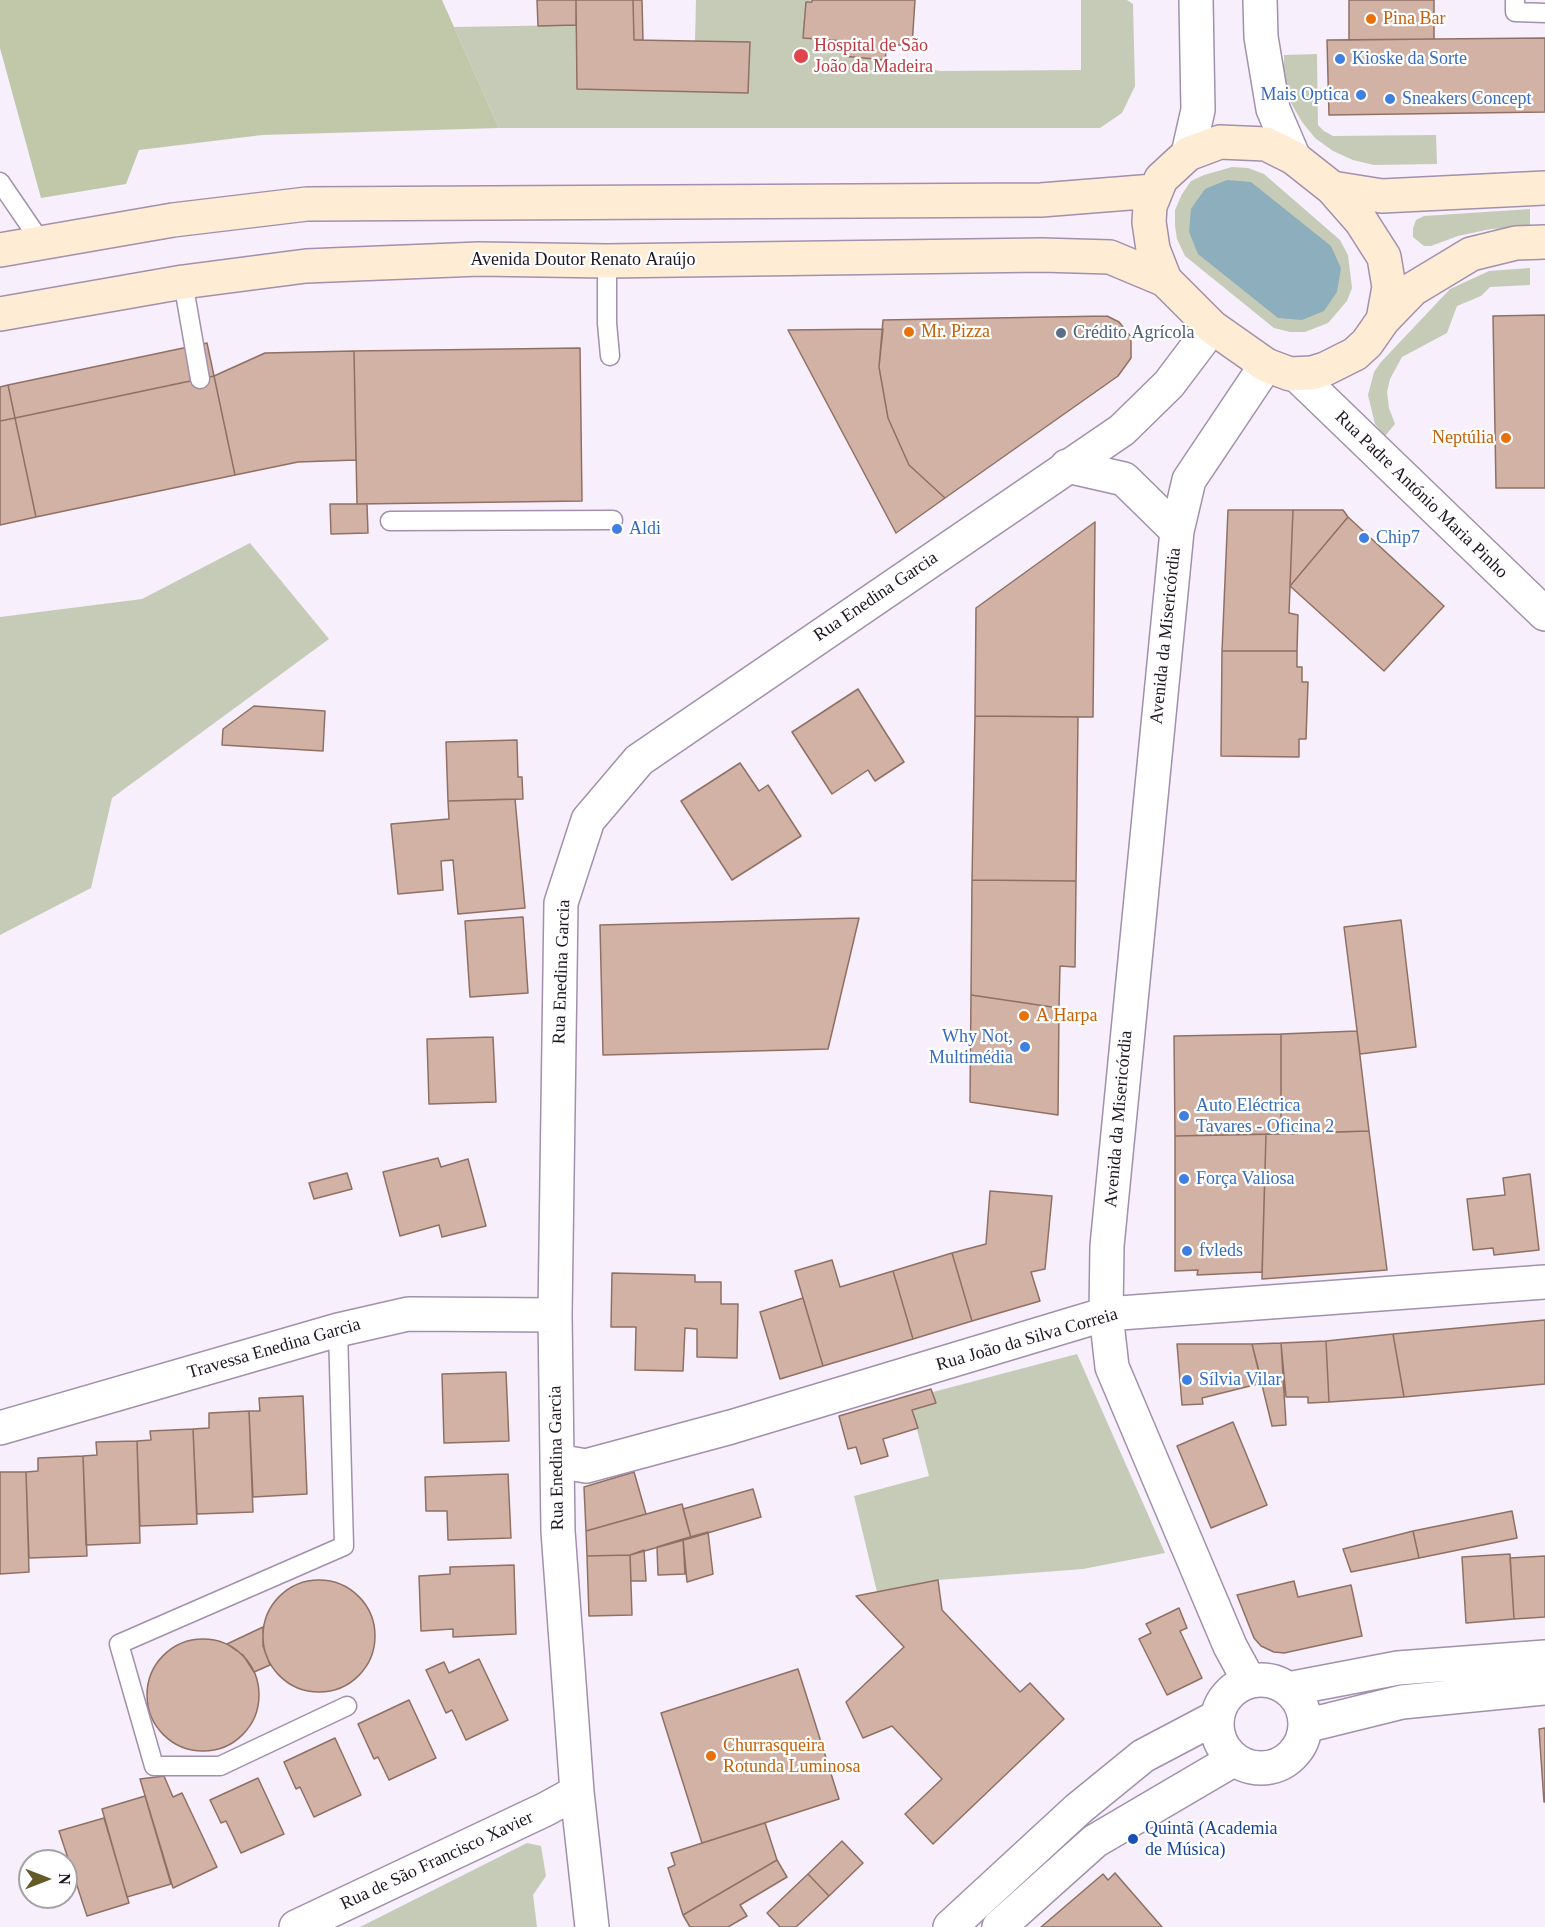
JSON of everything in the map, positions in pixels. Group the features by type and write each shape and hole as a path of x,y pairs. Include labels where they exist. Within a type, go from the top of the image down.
{"main road":[{"name":"Avenida Doutor Renato Araújo","path":"1165,280 1153,249 1149,222 1154,191 1168,172 1188,154 1220,142 1241,141 1266,144 1294,158 1332,188 1361,221 1383,257 1389,288 1383,321"},
{"name":"Avenida Doutor Renato Araújo","path":"1332,188 1382,196 1545,188"},
{"path":"0,250 173,220 307,204 1041,200 1154,191"},
{"name":"Avenida Doutor Renato Araújo","path":"0,314 183,282 306,266 479,259 606,261 1042,255 1110,257 1165,280 1212,327 1266,364 1297,375 1326,369 1342,362 1367,343 1383,321 1413,289 1471,254 1516,243 1545,242"}],"street":[{"path":"1188,154 1198,110 1196,0"},
{"path":"1260,0 1261,37 1273,109 1294,158"},
{"name":"Rua Enedina Garcia","path":"592,1927 577,1792 558,1531 555,1315 561,903 588,820 639,760 1067,465 1122,430 1169,384 1212,327"},
{"name":"Avenida da Misericórdia","path":"1249,1681 1230,1646 1112,1367 1106,1314 1108,1234 1177,531 1189,480 1266,364"},
{"name":"Rua Padre António Maria Pinho","path":"1297,375 1539,597"},
{"name":"Avenida da Misericórdia","path":"1067,465 1124,479 1177,531"},
{"name":"Rua João da Silva Correia","path":"557,1461 586,1466 731,1426 1106,1314 1545,1282"},
{"name":"Travessa Enedina Garcia","path":"0,1428 338,1330 408,1314 555,1315"},
{"path":"1288,1689 1398,1668 1545,1656"},
{"path":"1249,1681 1276,1683 1288,1689 1303,1712 1305,1726 1296,1752 1286,1762 1259,1769 1233,1760 1220,1741 1217,1718 1228,1695 1249,1681"},
{"path":"1305,1726 1402,1702 1545,1688"},
{"path":"950,1927 1078,1809 1143,1756 1217,1718"},
{"path":"999,1927 1095,1841 1233,1760"},
{"name":"Rua de São Francisco Xavier","path":"296,1927 546,1809 577,1792"}],"lane":[{"path":"1515,0 1515,12 1545,13"},
{"path":"0,182 41,242"},
{"path":"606,261 606,323 610,356"},
{"path":"183,282 200,379"},
{"path":"390,520 614,520"},
{"path":"338,1330 344,1546 119,1644 154,1766 220,1766 347,1706"}],"green space":[{"path":"0,0 442,0 499,128 262,135 139,150 126,184 41,198 0,48"},
{"path":"696,0 812,0 806,2 804,38 843,41 842,56 885,60 940,71 1081,70 1081,0 1127,0 1133,4 1135,86 1122,113 1100,128 499,128 454,27 576,25 577,89 748,93 750,42 695,41"},
{"path":"1317,54 1318,125 1324,131 1333,136 1436,135 1437,164 1374,165 1353,160 1333,151 1315,138 1291,103 1284,83 1284,55"},
{"path":"1232,167 1248,168 1264,174 1340,240 1348,255 1352,288 1347,301 1328,323 1305,332 1290,332 1274,328 1185,256 1177,239 1175,226 1175,210 1182,194 1191,181"},
{"path":"1530,209 1530,227 1491,229 1458,236 1431,246 1424,246 1413,237 1416,220 1424,216"},
{"path":"1530,268 1530,285 1490,287 1481,296 1457,306 1447,333 1402,357 1390,379 1387,392 1389,408 1395,424 1385,436 1375,424 1368,395 1374,372 1381,362 1450,289 1489,271"},
{"path":"250,543 329,639 112,798 91,888 0,935 0,617 142,599"},
{"path":"1077,1354 1165,1553 1083,1569 938,1580 877,1592 854,1496 929,1476 912,1410 935,1403 933,1392"},
{"path":"527,1843 541,1846 546,1876 533,1895 537,1927 360,1927"}],"water":[{"path":"1227,180 1251,182 1331,246 1341,268 1337,292 1324,311 1302,320 1278,318 1198,254 1189,232 1191,209 1205,189"}],"building":[{"path":"537,0 576,0 576,25 538,26"},
{"path":"576,0 633,0 634,40 750,42 748,93 577,89"},
{"path":"633,0 642,0 643,40 634,40"},
{"path":"812,0 915,0 912,46 887,44 885,60 842,56 843,41 803,38 806,2 812,2"},
{"path":"1349,0 1434,0 1434,39 1349,40"},
{"path":"1545,38 1545,112 1329,115 1327,40"},
{"path":"1545,315 1545,488 1496,488 1493,316"},
{"path":"1107,316 1119,322 1131,337 1131,358 1118,376 945,498 909,465 888,418 879,367 883,320"},
{"path":"883,329 879,367 888,418 909,465 945,498 896,533 788,330"},
{"path":"207,343 214,376 15,418 8,385"},
{"path":"580,348 582,501 357,504 354,351"},
{"path":"354,351 356,460 298,462 235,475 214,376 265,353"},
{"path":"214,376 235,475 36,517 15,418"},
{"path":"8,385 15,418 0,421 0,387"},
{"path":"15,418 36,517 0,525 0,421"},
{"path":"330,504 367,504 368,533 331,534"},
{"path":"1228,510 1293,510 1289,613 1298,615 1297,651 1222,651"},
{"path":"1293,510 1343,510 1348,517 1290,586"},
{"path":"1348,517 1444,606 1384,671 1290,586"},
{"path":"1095,522 1093,717 975,716 976,608"},
{"path":"1222,651 1297,651 1297,667 1302,667 1302,682 1308,682 1306,739 1299,739 1299,757 1221,756"},
{"path":"858,689 904,762 875,781 868,770 832,794 792,732"},
{"path":"254,706 325,711 323,751 222,745 223,729"},
{"path":"975,716 1078,717 1076,881 972,880"},
{"path":"517,740 518,777 522,777 523,799 448,801 446,742"},
{"path":"740,763 759,791 768,785 801,836 732,880 681,801"},
{"path":"515,799 525,908 458,914 453,860 441,861 443,890 398,894 391,824 449,819 448,801"},
{"path":"972,880 1076,881 1075,967 1060,966 1059,1008 971,995"},
{"path":"523,917 528,993 470,997 465,921"},
{"path":"859,918 828,1049 603,1055 600,925"},
{"path":"1401,920 1416,1047 1360,1054 1344,927"},
{"path":"971,995 1059,1008 1058,1115 970,1102"},
{"path":"1357,1031 1369,1131 1281,1134 1281,1034"},
{"path":"1281,1034 1281,1134 1175,1136 1174,1036"},
{"path":"493,1037 496,1102 429,1104 427,1039"},
{"path":"1369,1131 1387,1270 1262,1279 1266,1134"},
{"path":"1266,1134 1262,1272 1197,1275 1198,1270 1175,1271 1175,1136"},
{"path":"438,1158 441,1167 468,1159 486,1226 442,1237 439,1225 400,1236 383,1172"},
{"path":"347,1173 352,1189 314,1199 309,1183"},
{"path":"1530,1174 1539,1250 1494,1255 1493,1248 1473,1250 1467,1199 1505,1195 1503,1178"},
{"path":"990,1191 1052,1196 1045,1269 1031,1272 1040,1301 972,1321 952,1253 986,1244"},
{"path":"952,1253 972,1321 913,1339 893,1271"},
{"path":"832,1260 840,1287 893,1271 913,1339 823,1366 795,1271"},
{"path":"612,1273 695,1275 695,1282 721,1282 721,1304 738,1304 737,1358 697,1357 697,1329 685,1328 683,1371 635,1370 636,1327 611,1327"},
{"path":"803,1298 823,1366 780,1379 760,1312"},
{"path":"1545,1320 1545,1384 1404,1397 1393,1334"},
{"path":"1393,1334 1404,1397 1329,1402 1326,1341"},
{"path":"1326,1341 1329,1402 1308,1403 1308,1397 1286,1397 1281,1343"},
{"path":"1281,1343 1286,1425 1272,1426 1252,1344"},
{"path":"1177,1344 1252,1344 1262,1383 1202,1398 1203,1404 1182,1405"},
{"path":"506,1372 509,1441 444,1443 442,1374"},
{"path":"931,1389 936,1403 912,1410 918,1428 883,1439 888,1456 861,1464 856,1447 848,1449 839,1416"},
{"path":"303,1396 307,1494 253,1497 249,1411 260,1411 259,1398"},
{"path":"249,1411 253,1512 197,1514 193,1429 209,1428 209,1413"},
{"path":"1233,1422 1267,1505 1211,1528 1177,1446"},
{"path":"193,1429 197,1524 140,1526 137,1441 151,1440 150,1431"},
{"path":"137,1441 140,1543 86,1545 83,1456 97,1455 96,1442"},
{"path":"83,1456 87,1556 29,1558 26,1472 38,1471 38,1458"},
{"path":"0,1472 26,1472 29,1572 0,1574"},
{"path":"634,1472 646,1514 586,1531 584,1487"},
{"path":"508,1474 511,1538 448,1540 447,1511 426,1511 425,1477"},
{"path":"753,1489 761,1517 691,1538 683,1509"},
{"path":"682,1504 691,1538 630,1555 587,1556 586,1531"},
{"path":"1512,1511 1517,1538 1419,1558 1413,1531"},
{"path":"1413,1531 1419,1558 1351,1572 1343,1549"},
{"path":"708,1532 713,1574 687,1582 683,1539"},
{"path":"683,1539 685,1574 658,1575 657,1547"},
{"path":"644,1550 646,1581 631,1581 630,1555"},
{"path":"1510,1554 1514,1619 1466,1623 1462,1557"},
{"path":"630,1555 632,1615 589,1616 587,1556"},
{"path":"1545,1556 1545,1617 1514,1619 1510,1558"},
{"path":"514,1565 516,1634 453,1637 453,1629 421,1631 419,1576 450,1574 450,1567"},
{"path":"319,1580 340,1584 359,1596 371,1615 375,1636 371,1657 359,1676 340,1688 319,1692 298,1688 279,1676 267,1657 263,1636 267,1615 279,1596 298,1584"},
{"path":"938,1580 942,1610 1020,1692 1030,1683 1064,1719 933,1844 905,1814 942,1779 892,1726 863,1738 846,1702 904,1647 856,1596"},
{"path":"1294,1581 1298,1597 1351,1585 1362,1636 1284,1653 1274,1652 1261,1646 1254,1638 1237,1595"},
{"path":"1179,1608 1187,1628 1180,1631 1202,1678 1167,1695 1139,1639 1151,1633 1146,1624"},
{"path":"263,1627 263,1646 270,1665 254,1672 243,1655 227,1644"},
{"path":"203,1639 224,1643 243,1655 255,1674 259,1695 255,1716 243,1735 224,1747 203,1751 182,1747 163,1735 151,1716 147,1695 151,1674 163,1655 182,1643"},
{"path":"479,1659 508,1720 466,1740 452,1710 446,1713 426,1670 444,1662 449,1673"},
{"path":"798,1669 839,1799 702,1843 661,1713"},
{"path":"409,1700 436,1758 389,1780 378,1757 374,1759 358,1724"},
{"path":"1545,1728 1545,1802 1544,1802 1539,1729"},
{"path":"335,1738 361,1795 314,1817 300,1787 296,1789 284,1762"},
{"path":"164,1776 173,1797 182,1793 217,1867 173,1888 140,1779"},
{"path":"258,1778 284,1834 241,1853 226,1821 221,1823 210,1800"},
{"path":"145,1796 171,1884 127,1897 102,1809"},
{"path":"104,1818 129,1903 87,1916 78,1889 78,1849 65,1849 59,1831"},
{"path":"765,1823 777,1860 683,1915 668,1868 675,1865 671,1853"},
{"path":"842,1841 863,1863 829,1896 808,1874"},
{"path":"777,1860 787,1877 740,1905 747,1916 728,1927 690,1927 683,1915"},
{"path":"1115,1873 1162,1927 1041,1927 1103,1874 1108,1880"},
{"path":"808,1874 829,1896 796,1927 780,1927 767,1913"}],"place":[{"name":"Pina Bar","path":"1371,19"},
{"name":"Hospital de São João da Madeira","path":"801,56"},
{"name":"Kioske da Sorte","path":"1340,59"},
{"name":"Mais Optica","path":"1361,95"},
{"name":"Sneakers Concept","path":"1390,99"},
{"name":"Mr. Pizza","path":"909,332"},
{"name":"Crédito Agrícola","path":"1061,333"},
{"name":"Neptúlia","path":"1506,438"},
{"name":"Aldi","path":"617,529"},
{"name":"Chip7","path":"1364,538"},
{"name":"A Harpa","path":"1024,1016"},
{"name":"Why Not, Multimédia","path":"1025,1047"},
{"name":"Auto Eléctrica Tavares - Oficina 2","path":"1184,1116"},
{"name":"Força Valiosa","path":"1184,1179"},
{"name":"fvleds","path":"1187,1251"},
{"name":"Sílvia Vilar","path":"1187,1380"},
{"name":"Churrasqueira Rotunda Luminosa","path":"711,1756"},
{"name":"Quintã (Academia de Música)","path":"1133,1839"}]}
